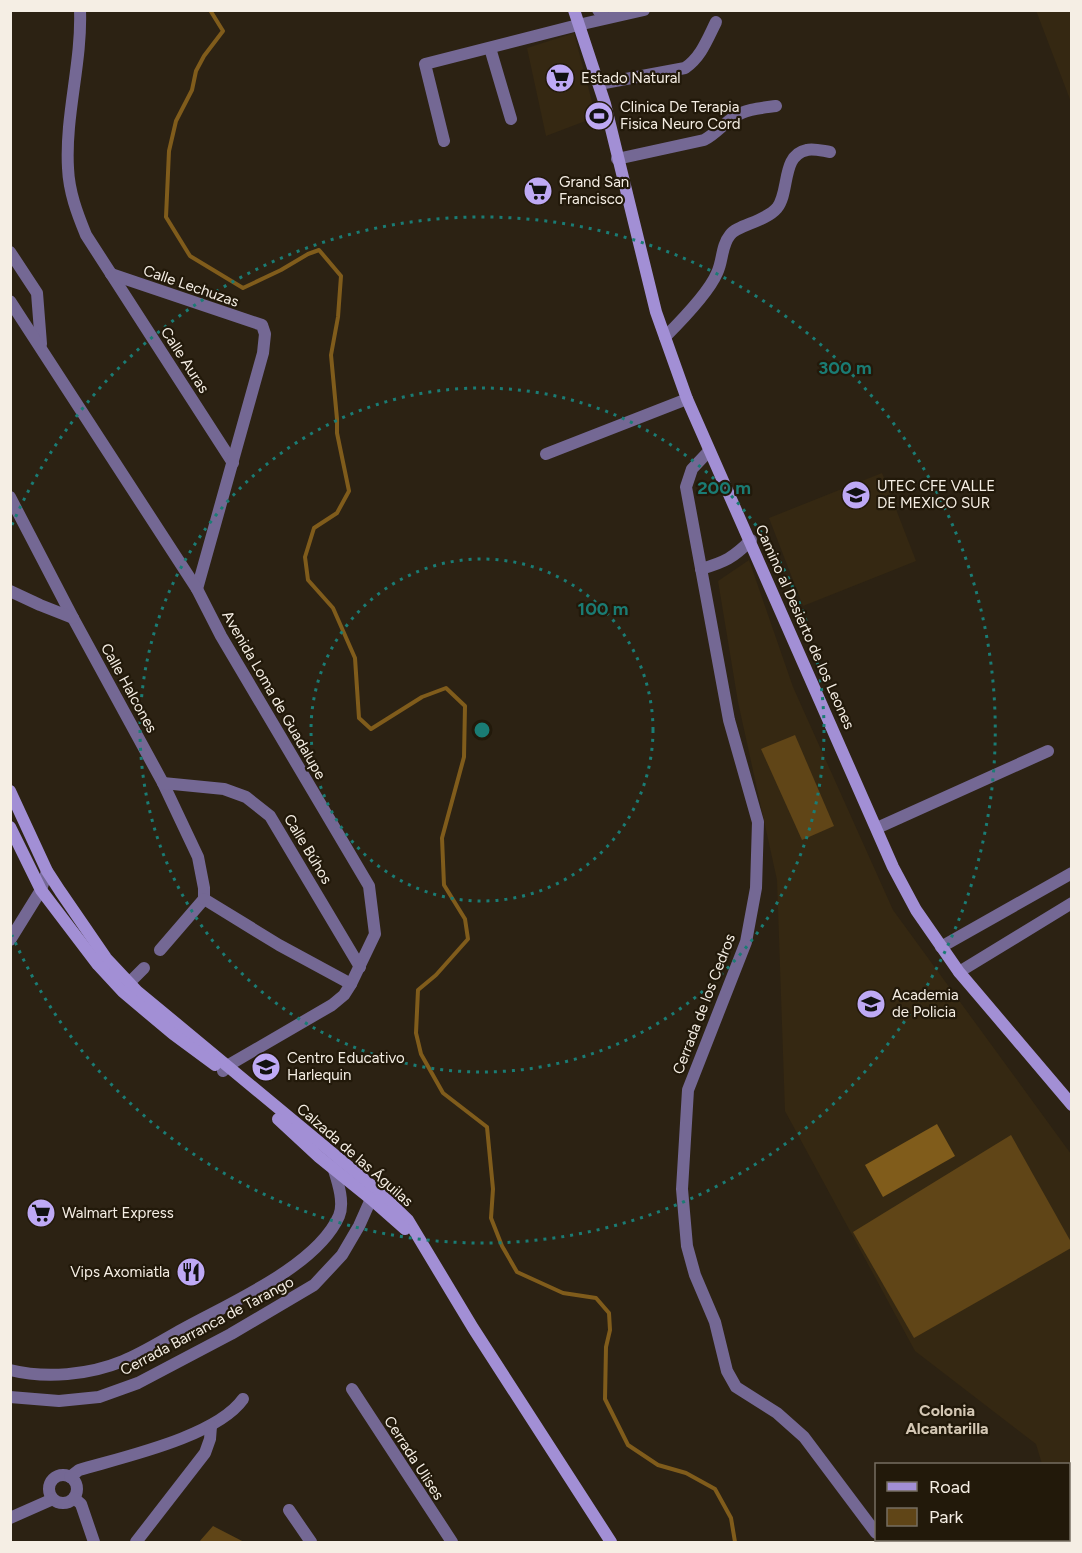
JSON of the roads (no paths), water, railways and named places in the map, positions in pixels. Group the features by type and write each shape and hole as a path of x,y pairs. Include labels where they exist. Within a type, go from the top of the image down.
{"main road":[{"name":"Camino al Desierto de los Leones","path":"574,10 599,84 656,312 687,399 893,867 916,910 959,972 1071,1105"},
{"name":"Calzada de las Águilas","path":"10,791 47,871 126,987"},
{"name":"Calzada de las Águilas","path":"10,827 41,890 79,941 173,1034 225,1068 377,1190 408,1220 611,1542"},
{"name":"Calzada de las Águilas","path":"225,1068 319,1157 371,1199 423,1247"}],"street":[{"path":"80,10 68,168 75,207 86,235 111,274"},
{"path":"444,141 425,64 644,10"},
{"path":"599,84 684,68 701,52 716,22"},
{"path":"490,48 512,119"},
{"path":"617,159 704,140 736,116 747,111 776,106"},
{"path":"665,337 717,275 724,244 732,232 765,218 781,203 788,170 796,156 807,150 830,152"},
{"path":"10,252 37,293 41,346"},
{"name":"Calle Auras","path":"111,274 233,463"},
{"name":"Calle Lechuzas","path":"111,274 262,326 265,334 263,352 233,463 196,589"},
{"name":"Avenida Loma de Guadalupe","path":"10,301 196,589 221,636 369,886 375,934 344,995 332,1005 225,1068"},
{"path":"546,454 687,399"},
{"name":"Cerrada de los Cedros","path":"709,452 692,469 686,487 729,720 758,822 756,888 746,942 688,1090 682,1189 687,1246 695,1275 715,1322 727,1371 735,1387 777,1413 804,1437 875,1532"},
{"name":"Calle Halcones","path":"10,497 163,783 198,857 204,899"},
{"path":"701,569 723,563 735,556 751,540"},
{"path":"10,591 73,618"},
{"path":"877,828 1048,751"},
{"name":"Calle Búhos","path":"163,783 224,789 246,797 270,816 360,967"},
{"path":"10,940 41,890 47,871"},
{"path":"941,947 1071,873"},
{"path":"160,950 204,899 270,940 351,984"},
{"path":"959,972 1071,903"},
{"path":"126,987 144,968"},
{"path":"333,1167 341,1213 359,1226"},
{"name":"Cerrada Barranca de Tarango","path":"10,1397 59,1401 99,1397 138,1383 231,1334 314,1285 342,1255 371,1199"},
{"name":"Cerrada Barranca de Tarango","path":"10,1370 54,1375 89,1371 123,1361 259,1288 306,1257 329,1235 341,1213"},
{"name":"Cerrada Ulises","path":"351,1389 452,1542"},
{"path":"70,1477 79,1470 152,1449 211,1426 243,1399"},
{"path":"136,1542 205,1453 210,1439 211,1426"},
{"path":"63,1475 70,1477 77,1486 75,1498 66,1503 52,1499 49,1493 51,1480 63,1475"},
{"path":"75,1498 81,1504 94,1542"},
{"path":"10,1518 52,1499"},
{"path":"289,1509 310,1542"}],"waterway":[{"path":"210,10 223,31 196,71 192,90 176,121 169,151 166,217 190,256 243,288 319,250 341,276 338,317 331,355 337,433 349,491 337,513 314,528 305,557 308,580 333,608 355,658 359,718 371,729 422,697 446,688 465,706 464,757 442,838 444,885 465,919 468,939 436,975 418,990 416,1033 421,1054 443,1093 487,1127 493,1189 491,1218 502,1246 517,1272 563,1293 596,1298 609,1313 605,1399 628,1445 658,1465 686,1473 715,1489 731,1518 735,1542"}],"place":[{"name":"Estado Natural","path":"560,78"},
{"name":"Clinica De Terapia Fisica Neuro Cord","path":"599,116"},
{"name":"Grand San Francisco","path":"538,191"},
{"name":"UTEC CFE VALLE DE MEXICO SUR","path":"856,495"},
{"name":"Academia de Policia","path":"871,1004"},
{"name":"Centro Educativo Harlequin","path":"266,1067"},
{"name":"Walmart Express","path":"41,1213"},
{"name":"Vips Axomiatla","path":"191,1272"}],"district":[{"name":"Colonia Alcantarilla","path":"947,1419"}]}
